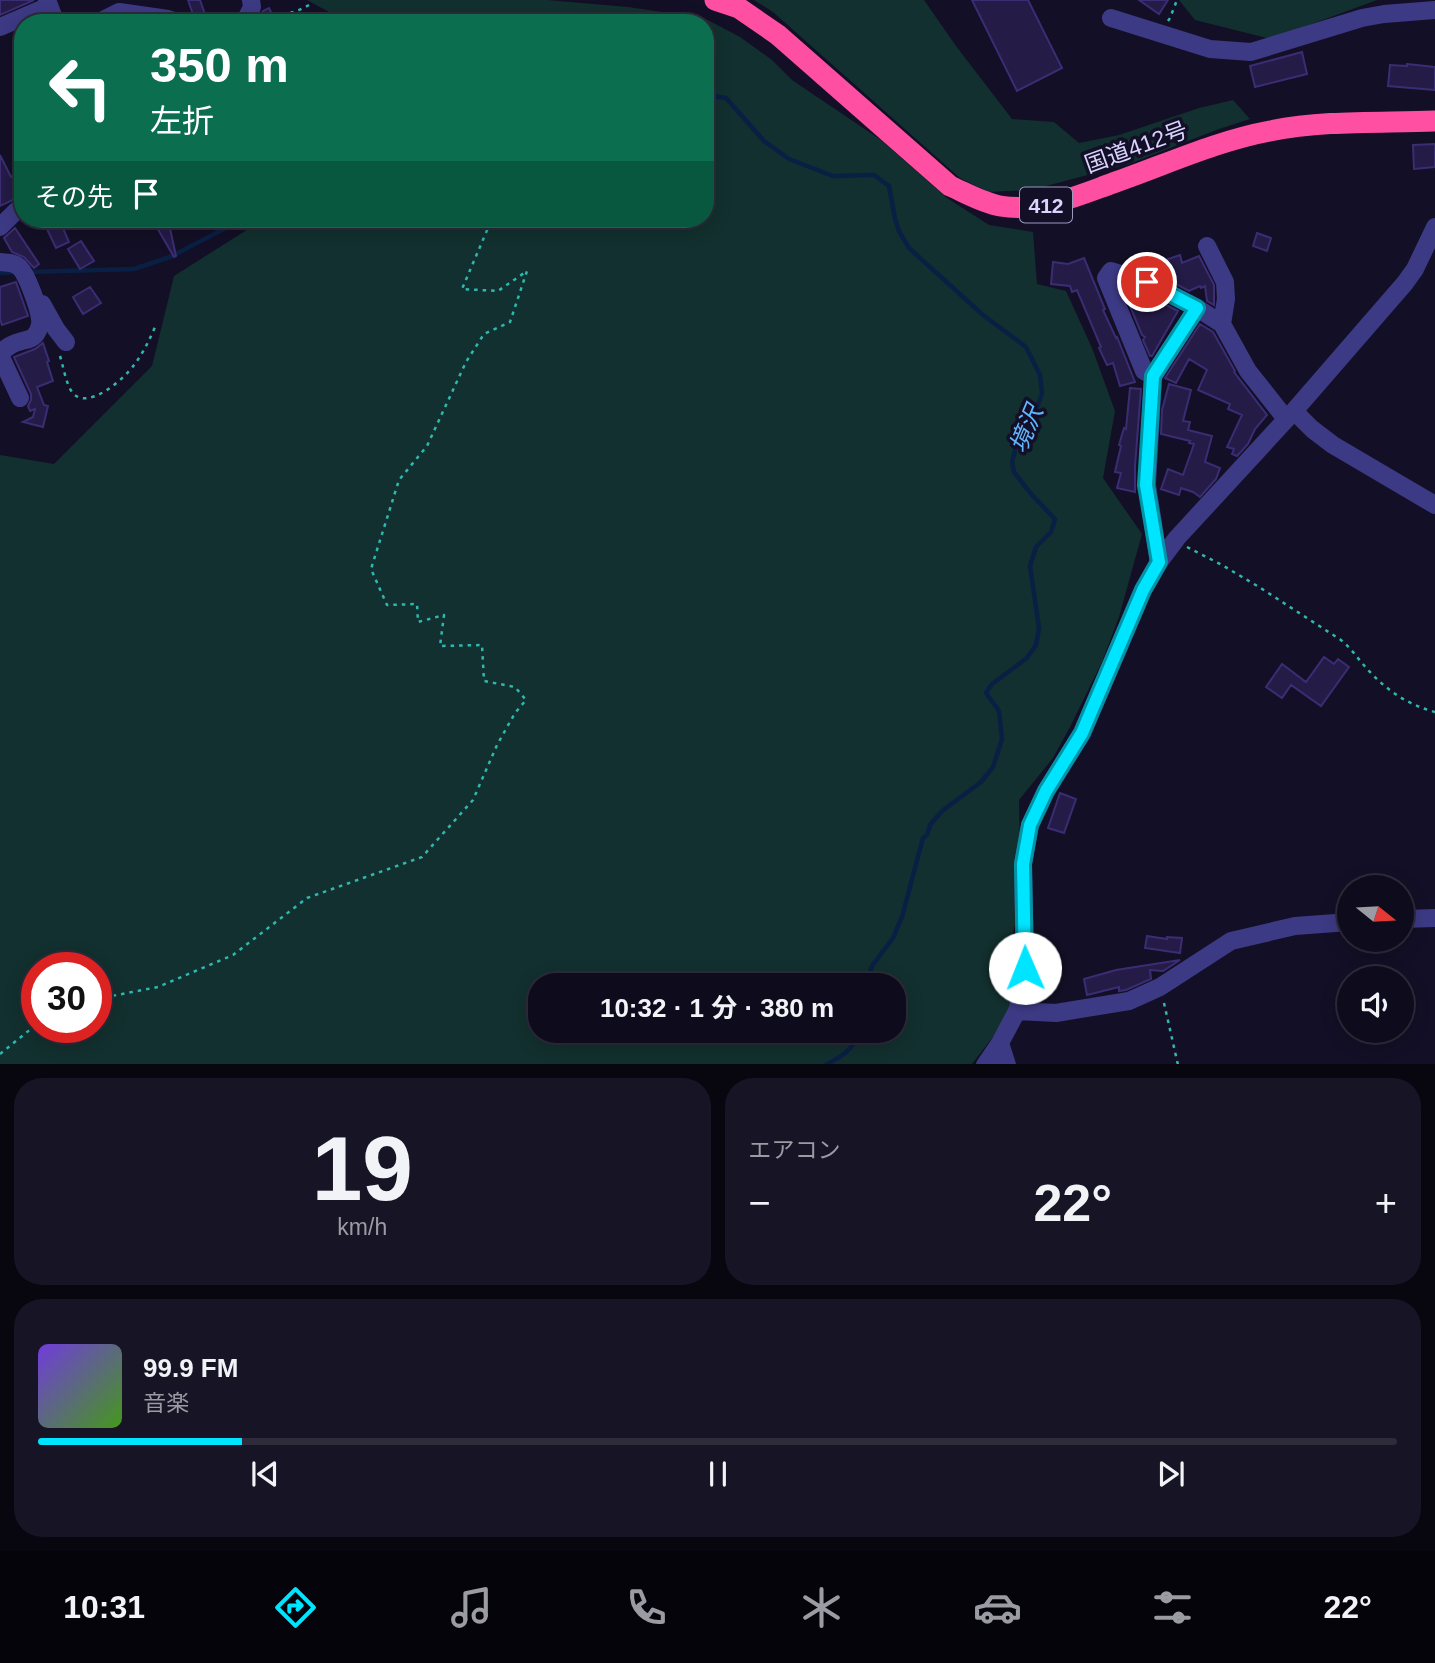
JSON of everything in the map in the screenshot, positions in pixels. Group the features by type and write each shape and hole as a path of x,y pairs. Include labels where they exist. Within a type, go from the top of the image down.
{"highway":[{"name":"国道412号","path":"715,0 739,8 778,35 950,186 999,206 1031,208 1065,201 1226,142 1268,131 1310,124 1435,121"}],"street":[{"path":"26,14 48,3"},
{"path":"1111,18 1210,48 1251,52 1362,18 1435,10"},
{"path":"115,14 133,14"},
{"path":"0,227 14,213"},
{"path":"986,1064 1017,1011 1023,990 1023,864 1030,825 1046,791 1082,733 1143,590 1177,538 1290,415 1405,283 1415,269 1435,227"},
{"path":"1207,246 1225,282 1226,299 1222,324"},
{"path":"0,262 13,263 25,275 41,320 33,338 9,345 0,355 12,394"},
{"path":"1153,376 1143,371 1106,278 1111,271 1147,282 1222,324 1248,371 1290,415 1333,445 1435,505"},
{"path":"35,302 41,303 63,348"},
{"path":"1159,562 1146,485 1153,376 1197,308"},
{"path":"1414,919 1435,918"},
{"path":"1017,1011 1056,1013 1129,1001 1160,987 1231,941 1295,926 1337,923"},
{"path":"1000,1042 1007,1064"}],"path":[{"path":"1163,34 1177,0"},
{"path":"287,14 309,5"},
{"path":"249,10 258,8 268,14"},
{"path":"112,996 158,987 233,955 307,898 422,857 473,800 497,745 515,713 526,700 515,687 484,681 482,645 440,646 444,615 418,622 417,604 387,605 371,569 399,480 427,446 466,362 484,334 510,323 527,271 498,291 462,289 488,228"},
{"path":"63,348 70,391 86,399 96,397 132,368 155,327"},
{"path":"145,341 145,348"},
{"path":"1177,538 1188,548 1259,587 1341,640 1353,650 1368,671 1399,698 1418,708 1435,712"},
{"path":"1160,987 1178,1064"},
{"path":"0,1054 21,1037"}],"green space":[{"path":"307,0 547,0 676,14 333,14"},
{"path":"754,0 924,0 1012,119 1054,122 1079,143 1119,135 1199,108 1233,100 1250,119 1129,164 1031,190 988,192 960,178 773,12"},
{"path":"1179,0 1377,0 1271,39 1195,20"},
{"path":"714,23 740,37 772,60 792,80 881,140 947,198 989,225 1033,232 1037,284 1066,291 1092,348 1115,411 1103,478 1142,534 1119,617 1102,662 1053,758 1019,800 1021,901 1012,937 1013,1011 972,1064 0,1064 0,455 54,464 152,366 174,276 250,228 714,228"}],"building":[{"path":"0,0 34,0 0,15"},
{"path":"188,0 200,0 205,14 193,14"},
{"path":"972,0 1028,0 1062,68 1017,91"},
{"path":"1139,0 1168,0 1159,14"},
{"path":"269,8 272,14 262,14"},
{"path":"1302,52 1307,74 1255,87 1250,66"},
{"path":"1390,65 1435,67 1435,90 1388,86"},
{"path":"1435,144 1435,167 1414,169 1413,145"},
{"path":"0,155 11,177 14,176 14,199 0,206"},
{"path":"15,228 39,264 34,268 24,257 12,252 4,238"},
{"path":"46,228 63,228 69,242 56,248"},
{"path":"157,228 170,228 176,256 174,257"},
{"path":"1257,233 1271,238 1267,251 1253,246"},
{"path":"81,241 94,261 80,269 68,249"},
{"path":"1180,255 1182,263 1199,256 1214,285 1214,305 1207,301 1205,286 1189,291 1174,283 1165,260"},
{"path":"1084,258 1105,309 1103,310 1135,382 1120,386 1113,363 1107,365 1099,348 1101,347 1077,290 1072,292 1070,286 1051,284 1053,262 1068,264"},
{"path":"16,282 28,316 2,325 0,287"},
{"path":"90,287 101,303 83,314 73,297"},
{"path":"1123,289 1132,289 1143,300 1147,295 1178,311 1152,356"},
{"path":"1200,324 1213,332 1234,372 1267,415 1237,456 1232,454 1234,449 1227,447 1242,415 1228,409 1230,404 1198,390 1207,370 1189,359 1176,383 1165,378"},
{"path":"43,343 53,381 37,387 44,405 48,406 43,427 23,422 33,417 35,409 30,411 28,406 31,394 14,357"},
{"path":"1169,384 1191,390 1183,421 1190,422 1188,430 1212,436 1205,462 1220,468 1216,479 1200,497 1181,488 1179,495 1161,489 1168,469 1183,475 1194,444 1161,434 1162,410"},
{"path":"1130,388 1141,389 1135,492 1117,488 1121,473 1115,472 1121,446 1119,445 1124,428 1126,429"},
{"path":"1324,657 1334,664 1338,659 1349,667 1321,706 1291,685 1282,698 1266,687 1282,664 1306,682"},
{"path":"1060,793 1076,799 1064,833 1048,828"},
{"path":"1147,936 1182,938 1180,953 1145,948"},
{"path":"1180,960 1163,971 1150,970 1151,979 1126,990 1119,991 1119,987 1087,995 1084,979 1116,970"}],"waterway":[{"name":"境沢","path":"714,96 726,98 764,141 789,159 833,176 874,175 889,186 895,219 909,248 983,315 1026,347 1040,375 1042,394 1034,415 1020,432 1012,462 1014,472 1055,519 1051,532 1036,547 1030,566 1039,628 1036,645 1027,658 992,684 986,693 999,711 1002,739 993,767 981,782 942,811 930,825 923,838 902,917 893,938 870,973"},
{"path":"28,272 134,269 170,257 226,228"},
{"path":"0,273 15,272"},
{"name":"境沢","path":"828,1064 854,1043"}],"route":[{"path":"1025,968 1023,864 1030,825 1038,804 1082,733 1143,590 1159,562 1146,485 1153,376 1197,308 1147,282"}]}
